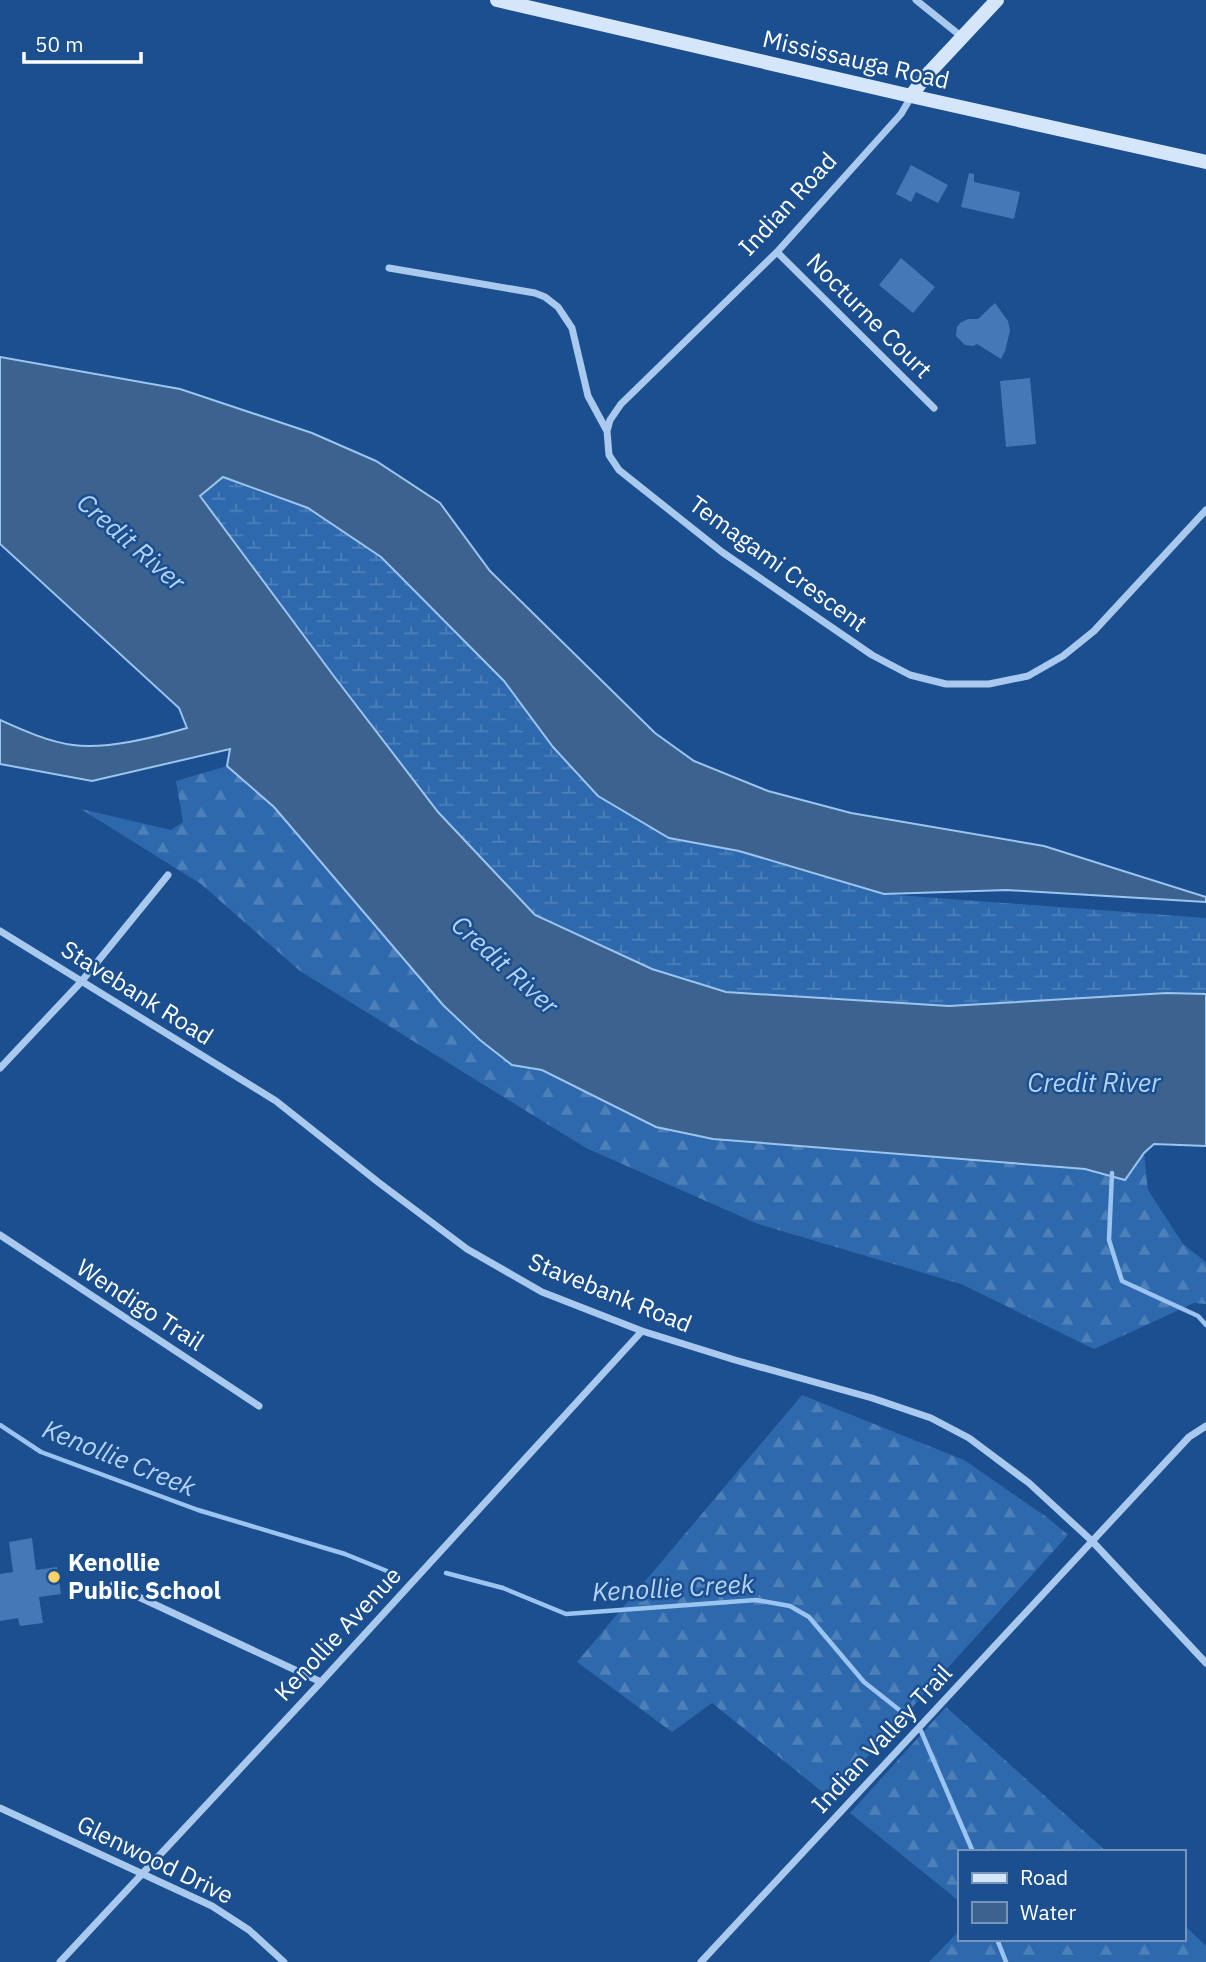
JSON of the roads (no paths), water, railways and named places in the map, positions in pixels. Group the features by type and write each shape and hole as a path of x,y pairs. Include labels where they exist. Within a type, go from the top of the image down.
{"main road":[{"name":"Mississauga Road","path":"497,0 1206,162"},
{"name":"Indian Road","path":"911,96 925,77 997,0"}],"street":[{"path":"916,0 962,37"},
{"name":"Indian Road","path":"607,431 610,420 621,404 777,252 901,114 911,96"},
{"name":"Nocturne Court","path":"777,252 934,408"},
{"name":"Temagami Crescent","path":"389,268 536,293 558,307 572,328 588,396 607,431 609,455 619,470 722,552 872,655 910,675 946,684 989,684 1028,676 1063,656 1094,631 1206,510"},
{"path":"0,1068 81,982 168,875"},
{"name":"Stavebank Road","path":"0,931 276,1101 467,1249 542,1292 642,1331 873,1398 931,1418 970,1438 1029,1483 1092,1541 1206,1663"},
{"name":"Wendigo Trail","path":"0,1235 259,1406"},
{"name":"Kenollie Avenue","path":"60,1962 642,1331"},
{"name":"Indian Valley Trail","path":"701,1962 1189,1437 1206,1426"},
{"path":"113,1585 321,1682"},
{"name":"Glenwood Drive","path":"0,1808 212,1906 250,1930 284,1962"}],"water":[{"name":"Credit River","path":"0,357 180,389 312,433 376,461 440,503 490,571 655,733 694,761 768,791 851,813 1044,846 1206,897 1206,902 1007,890 884,894 739,851 669,838 598,796 553,747 504,681 381,557 308,508 223,477 200,496 438,812 535,915 652,969 726,992 949,1006 1167,993 1206,994 1206,1146 1154,1144 1144,1153 1125,1180 1085,1169 713,1139 656,1127 542,1070 512,1065 480,1040 443,1005 274,807 227,766 230,749 92,781 0,764 0,720 45,738 86,746 131,742 187,728 179,708 0,544"}],"waterway":[{"path":"1112,1173 1109,1240 1122,1281 1198,1316 1206,1325"},
{"name":"Kenollie Creek","path":"0,1425 41,1452 198,1510 345,1554 387,1571"},
{"name":"Kenollie Creek","path":"446,1573 503,1588 566,1614 756,1600 790,1606 809,1617 864,1682 907,1716"},
{"name":"Kenollie Creek","path":"921,1731 972,1850"},
{"name":"Kenollie Creek","path":"998,1941 1006,1962"}],"place":[{"name":"Kenollie Public School","path":"54,1577"}]}
